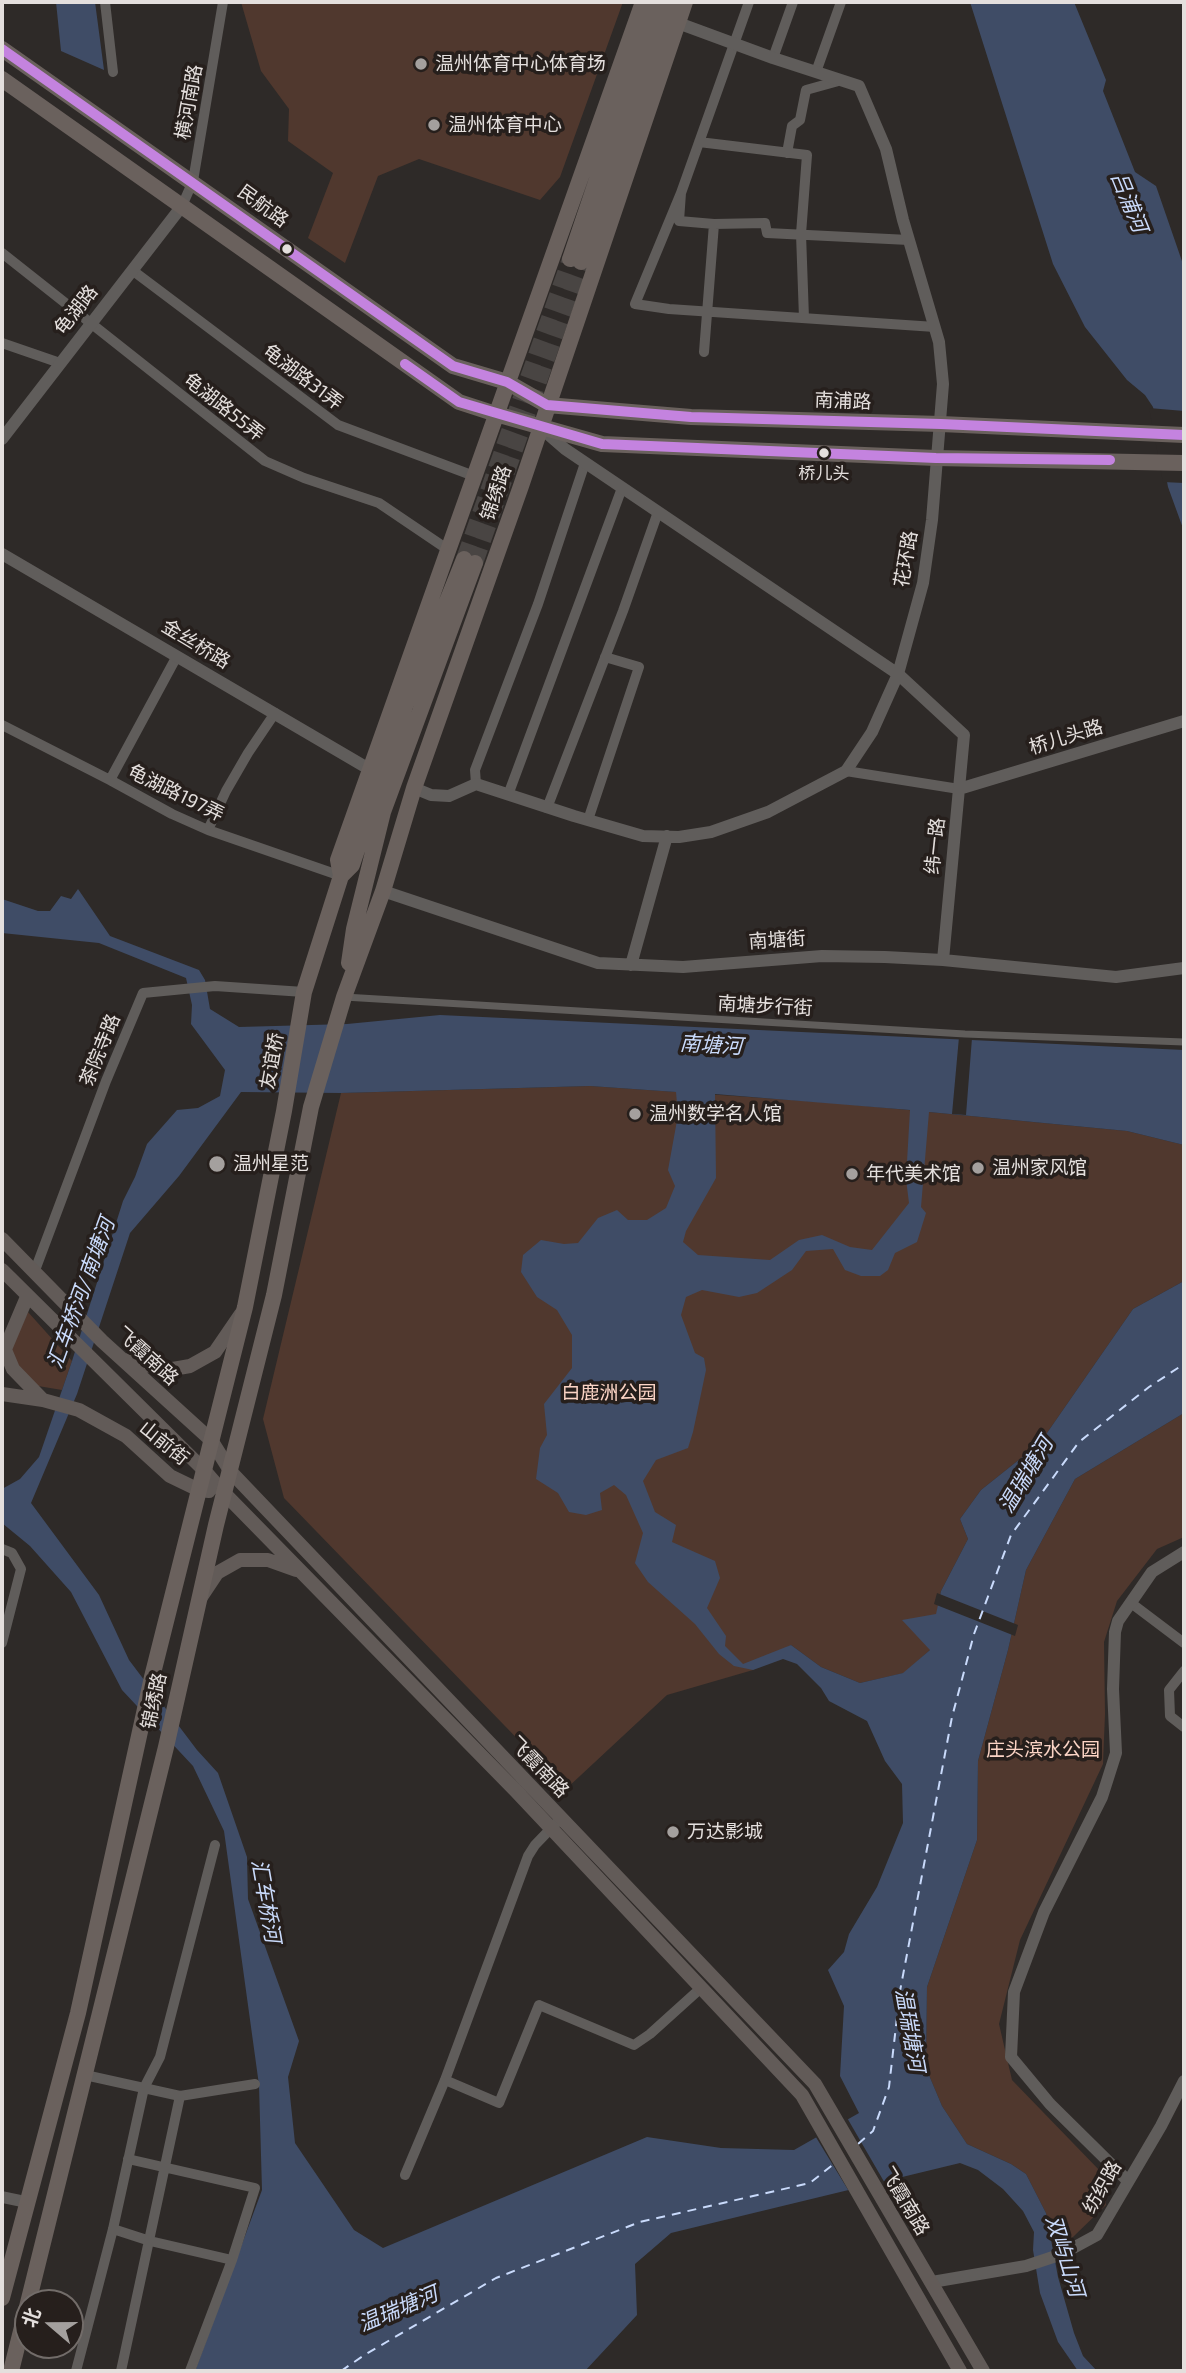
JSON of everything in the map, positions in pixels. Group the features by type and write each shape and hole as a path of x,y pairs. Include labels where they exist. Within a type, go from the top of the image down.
{"main road":[{"name":"锦绣路","path":"341,876 338,860 369,769 643,2"},
{"path":"657,2 576,261 672,2"},
{"name":"锦绣路","path":"32,2289 166,1747 198,1601 274,1295 311,1107 344,997 383,891 414,788 685,2"},
{"name":"民航路","path":"2,48 453,366 507,382"},
{"path":"2,79 459,402 495,414 602,443 936,458 1184,463"},
{"name":"南浦路","path":"507,382 547,405 691,417 941,424 1184,435"},
{"name":"锦绣路","path":"300,1017 304,992 341,876 352,865 405,706 469,561 383,811 354,929 344,997"},
{"name":"友谊桥","path":"284,1111 300,1017"},
{"name":"锦绣路","path":"2,2298 78,2013 152,1677 246,1307 284,1111"},
{"name":"飞霞南路","path":"2,1239 102,1341 211,1440 231,1472 556,1823 701,1988 802,2095 960,2371"},
{"name":"飞霞南路","path":"2,1270 815,2084 983,2371"},
{"path":"27,1297 4,1353 13,1369 45,1400"},
{"path":"125,1360 167,1370 190,1366 215,1352 246,1307"},
{"name":"山前街","path":"2,1394 45,1400 79,1410 126,1436 161,1470 198,1490 224,1493"},
{"path":"198,1601 217,1573 240,1560 268,1560 301,1572"}],"street":[{"path":"105,2 113,72"},
{"name":"横河南路","path":"182,206 193,181 223,2"},
{"path":"749,2 681,193 635,304 707,312 934,327"},
{"path":"773,58 793,2"},
{"path":"816,72 841,2"},
{"name":"花环路","path":"476,784 643,836 711,832 768,812 846,771 872,732 898,674 923,583 941,424 943,384 939,342 886,149 859,86 678,23"},
{"path":"786,153 792,126 800,120 806,90 842,80"},
{"path":"699,142 807,155 802,234 804,318"},
{"path":"681,193 680,221 714,224 765,223 766,233 909,240"},
{"name":"龟湖路","path":"2,439 182,206"},
{"path":"704,352 714,224"},
{"name":"龟湖路55弄","path":"2,253 265,461 304,478 379,503 447,550"},
{"name":"龟湖路31弄","path":"132,270 338,425 474,476"},
{"path":"2,343 60,363"},
{"path":"540,427 585,463 898,674"},
{"path":"414,788 431,795 449,796 476,784 475,770 538,604 585,463"},
{"path":"508,796 622,488"},
{"path":"547,808 657,512"},
{"name":"金丝桥路","path":"2,554 369,769"},
{"path":"110,780 177,656"},
{"path":"589,821 639,667 605,657"},
{"name":"纬一路","path":"898,674 964,735 943,960"},
{"path":"208,830 247,753 275,713"},
{"name":"桥儿头路","path":"959,789 1184,721"},
{"name":"龟湖路197弄","path":"2,725 172,814 208,830 341,876"},
{"path":"846,771 959,789"},
{"path":"631,965 667,836"},
{"name":"南塘街","path":"383,891 598,963 682,967 822,956 943,960 1115,977 1184,968"},
{"name":"茶院寺路","path":"34,1273 106,1081 143,993 215,986 304,992"},
{"name":"南塘步行街","path":"344,997 965,1034 1184,1042"},
{"path":"2,1549 12,1553 21,1569 2,1643"},
{"path":"1128,2181 1050,2104 1011,2057 1014,1992 1044,1912 1102,1797 1116,1753 1113,1689 1115,1632 1118,1621 1152,1572 1184,1552"},
{"path":"1131,1603 1184,1643"},
{"path":"1184,1671 1169,1690 1170,1716 1184,1727"},
{"path":"405,2175 445,2080 528,1856 556,1823"},
{"path":"76,2371 113,2229 144,2088 160,2057 215,1845"},
{"path":"445,2080 499,2103 539,2005 634,2045 701,1988"},
{"path":"85,2075 180,2096 255,2084"},
{"name":"纺织路","path":"932,2282 1026,2266 1062,2254 1097,2235 1161,2126 1184,2081"},
{"path":"121,2371 180,2096"},
{"path":"128,2159 254,2188 232,2260 190,2371"},
{"path":"2,2197 26,2202"},
{"path":"113,2229 150,2241 232,2260"}],"green space":[{"name":"温州体育中心","path":"241,2 623,2 560,177 540,200 419,159 378,176 345,263 308,238 333,173 288,141 289,109 261,71"},
{"name":"白鹿洲公园","path":"590,1086 835,1103 1127,1131 1184,1145 1184,1281 1133,1309 1040,1443 981,1490 960,1519 968,1539 941,1591 930,1650 904,1673 860,1683 821,1667 791,1645 753,1670 667,1695 566,1789 284,1498 263,1419 341,1093"},
{"path":"28,1312 72,1361 62,1390 32,1385 9,1354"},
{"name":"庄头滨水公园","path":"1184,1413 1184,1537 1157,1549 1117,1601 1104,1642 1103,1764 1020,1940 999,2024 1012,2080 1102,2173 1106,2205 1073,2237 1053,2245 1046,2213 1026,2174 1011,2164 967,2144 942,2106 926,2068 927,1987 977,1840 978,1761 1026,1570 1075,1479"}],"water":[{"path":"56,2 95,2 104,70 61,51"},
{"name":"吕浦河","path":"970,2 1074,2 1106,80 1103,91 1135,172 1156,186 1184,267 1184,531 1168,487 1153,407 1145,395 1127,380 1085,327 1053,264"},
{"path":"78,889 110,936 199,970 205,980 210,1009 239,1027 347,1024 440,1015 1184,1050 1184,1145 1127,1131 929,1112 921,1207 926,1213 917,1242 895,1253 888,1270 880,1276 861,1276 845,1270 833,1249 806,1251 792,1270 757,1293 739,1297 702,1290 686,1297 681,1315 695,1353 704,1358 706,1370 693,1432 688,1448 656,1460 643,1481 655,1512 676,1525 672,1542 715,1561 720,1578 707,1608 726,1636 725,1646 743,1664 791,1645 821,1667 860,1683 903,1673 930,1650 902,1620 936,1614 941,1591 968,1539 960,1519 981,1490 1040,1443 1133,1309 1184,1281 1184,1413 1075,1479 1026,1570 978,1761 977,1840 927,1987 926,2068 942,2106 967,2144 1011,2164 1026,2174 1046,2213 1058,2277 1074,2333 1083,2356 1097,2371 1078,2371 1058,2342 1040,2293 1033,2250 1034,2232 1023,2211 1003,2189 978,2170 960,2163 671,2233 635,2264 637,2315 585,2371 195,2371 262,2190 259,2085 224,1831 193,1766 122,1690 71,1592 30,1546 2,1523 2,1489 20,1479 39,1457 123,1201 147,1144 177,1110 198,1108 220,1096 225,1070 191,1024 192,1005 186,978 99,943 2,933 2,899 38,911 50,911 61,896 71,899","holes":["590,1086 676,1092 678,1115 668,1170 675,1186 666,1208 647,1220 628,1220 617,1210 598,1218 578,1243 564,1244 541,1240 523,1255 521,1272 537,1297 557,1310 572,1335 572,1368 544,1404 547,1435 540,1448 536,1479 558,1493 569,1512 586,1515 602,1510 600,1493 614,1485 626,1495 643,1533 635,1563 648,1582 695,1624 719,1654 734,1666 753,1670 783,1659 797,1664 821,1688 829,1701 867,1721 885,1761 902,1784 903,1823 877,1887 849,1934 844,1952 828,1970 844,2006 840,2076 859,2113 794,2150 721,2148 647,2137 383,2248 354,2230 295,2143 288,2077 299,2041 248,1899 247,1857 218,1773 197,1750 129,1660 99,1595 31,1503 77,1394 130,1233 179,1176 241,1092 341,1093","715,1094 910,1110 906,1179 909,1203 872,1250 850,1247 822,1235 799,1240 770,1260 698,1255 683,1242 686,1231 716,1178"]}],"pier":[{"path":"1149,408 1184,411 1184,483 1163,482"},
{"path":"959,1037 972,1038 966,1115 952,1114"},
{"path":"937,1593 1018,1625 1015,1636 934,1604"},
{"path":"846,2116 886,2185 850,2193 814,2134"}],"ferry route":[{"path":"858,2144 873,2131 889,2087 900,1991 952,1717 974,1634 1011,1535 1079,1442 1149,1387 1184,1364"},
{"path":"341,2371 496,2278 640,2222 810,2183 835,2163"}],"tunnel":[{"path":"464,559 570,259"},
{"path":"475,563 581,262"}],"transit line":[{"path":"2,49 453,366 507,382 547,405 691,417 941,424 1184,435"},
{"path":"405,364 459,402 602,444 936,458 1110,460"}],"place":[{"name":"温州体育中心体育场","path":"421,64"},
{"name":"温州体育中心","path":"434,125"},
{"name":"桥儿头","path":"824,453"},
{"name":"温州数学名人馆","path":"635,1114"},
{"name":"温州星范","path":"217,1164"},
{"name":"温州家风馆","path":"978,1168"},
{"name":"年代美术馆","path":"852,1174"},
{"name":"万达影城","path":"673,1832"}],"water label":[{"name":"南塘河","path":"711,1045"},
{"name":"汇车桥河/南塘河","path":"81,1293"},
{"name":"温瑞塘河","path":"1026,1475"},
{"name":"汇车桥河","path":"266,1901"},
{"name":"温瑞塘河","path":"910,2030"},
{"name":"双屿山河","path":"1065,2256"},
{"name":"温瑞塘河","path":"398,2309"}]}
